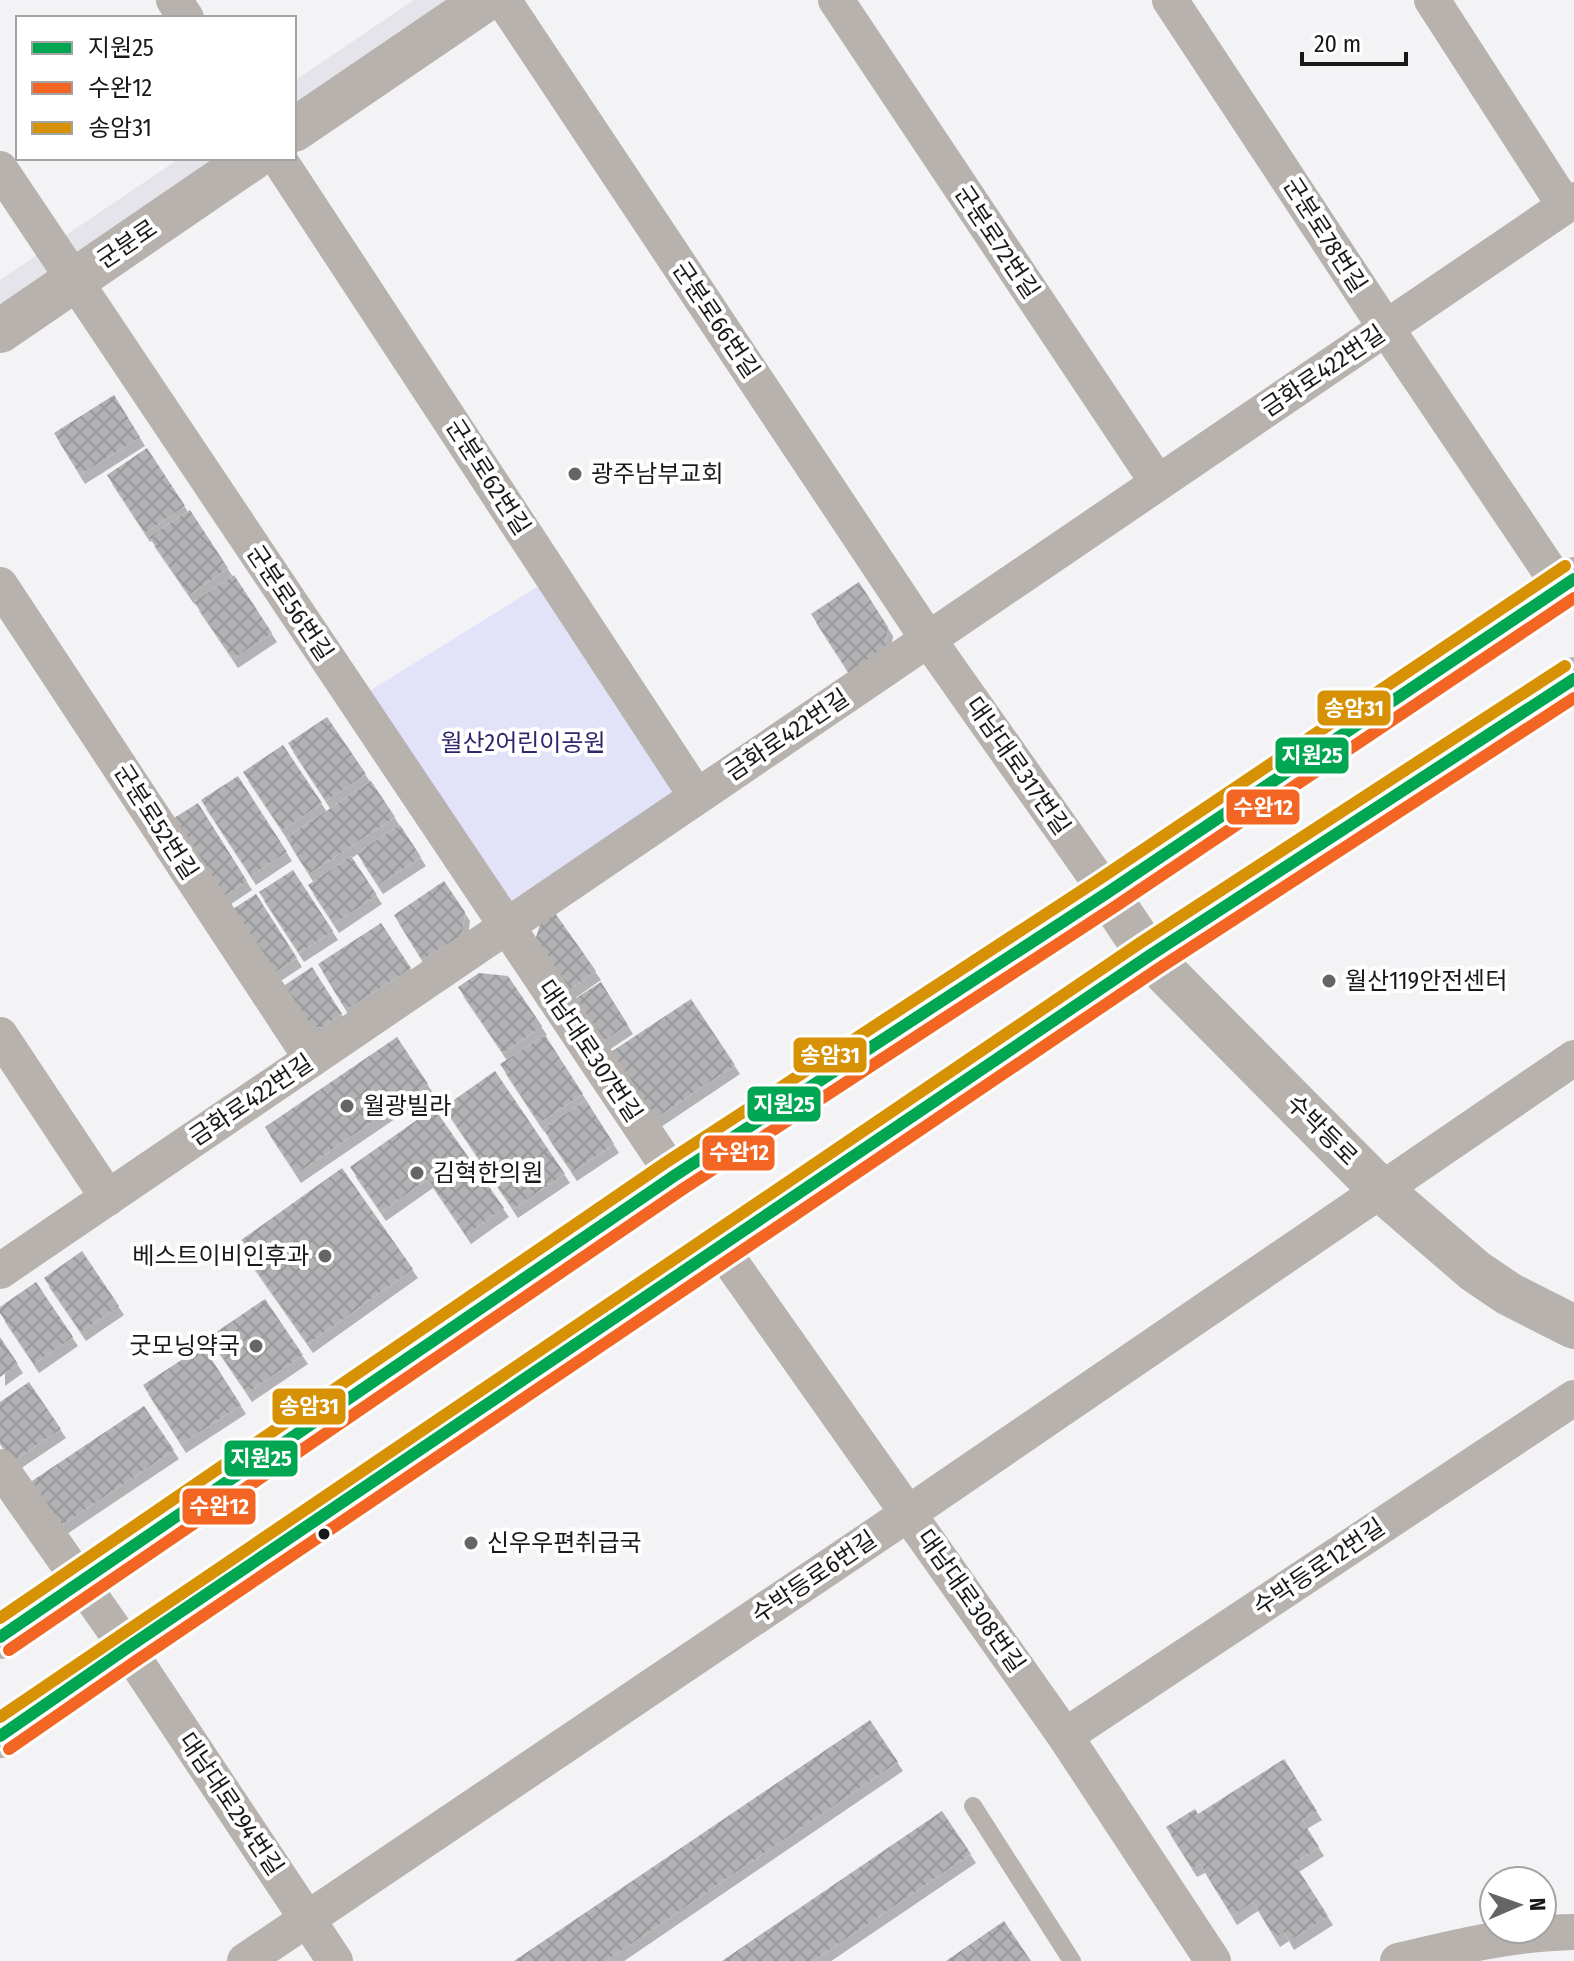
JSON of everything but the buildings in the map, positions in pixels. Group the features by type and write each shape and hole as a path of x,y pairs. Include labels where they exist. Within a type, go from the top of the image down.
{"main road":[{"path":"0,1637 674,1176 1107,893 1568,584"},
{"path":"0,1736 1149,956 1574,679"}],"street":[{"path":"296,129 485,0"},
{"name":"군분로66번길","path":"503,0 928,639"},
{"name":"군분로72번길","path":"836,0 1158,483"},
{"name":"군분로78번길","path":"1170,0 1386,328 1568,584"},
{"path":"1432,0 1569,203"},
{"name":"군분로","path":"0,331 250,160"},
{"name":"군분로62번길","path":"279,160 697,797"},
{"name":"군분로56번길","path":"0,169 507,926"},
{"name":"금화로422번길","path":"0,1271 1569,203"},
{"name":"군분로52번길","path":"0,585 312,1059"},
{"name":"대남대로317번길","path":"928,639 1107,893"},
{"name":"수박등로","path":"1107,893 1149,956 1381,1190 1475,1271 1509,1294 1574,1327"},
{"name":"대남대로307번길","path":"507,926 674,1176"},
{"path":"0,1035 108,1198"},
{"name":"수박등로6번길","path":"245,1961 909,1513 1574,1058"},
{"name":"대남대로308번길","path":"720,1247 1065,1736 1213,1961"},
{"name":"수박등로12번길","path":"1065,1736 1574,1398"},
{"name":"대남대로294번길","path":"0,1467 127,1648 335,1961"},
{"path":"1398,1961 1473,1943 1574,1932"}],"lane":[{"path":"973,1806 1072,1961"}],"shaded area":[{"path":"414,0 467,0 296,117 296,80"},
{"path":"177,160 232,160 0,318 0,280"}],"green space":[{"name":"월산2어린이공원","path":"553,577 697,797 507,926 355,700"}],"transit line":[{"name":"송암31","path":"0,1618 665,1163 1098,880 1565,566"},
{"name":"지원25","path":"0,1637 674,1176 1107,893 1574,579"},
{"name":"수완12","path":"9,1650 683,1189 1116,906 1574,598"},
{"name":"송암31","path":"0,1717 1140,943 1565,666"},
{"name":"지원25","path":"0,1736 1149,956 1574,679"},
{"name":"수완12","path":"9,1749 1158,969 1574,698"}],"place":[{"name":"광주남부교회","path":"575,474"},
{"name":"월산119안전센터","path":"1329,981"},
{"name":"월광빌라","path":"347,1106"},
{"name":"김혁한의원","path":"417,1173"},
{"name":"베스트이비인후과","path":"325,1256"},
{"name":"굿모닝약국","path":"256,1346"},
{"name":"신우우편취급국","path":"471,1543"}]}
